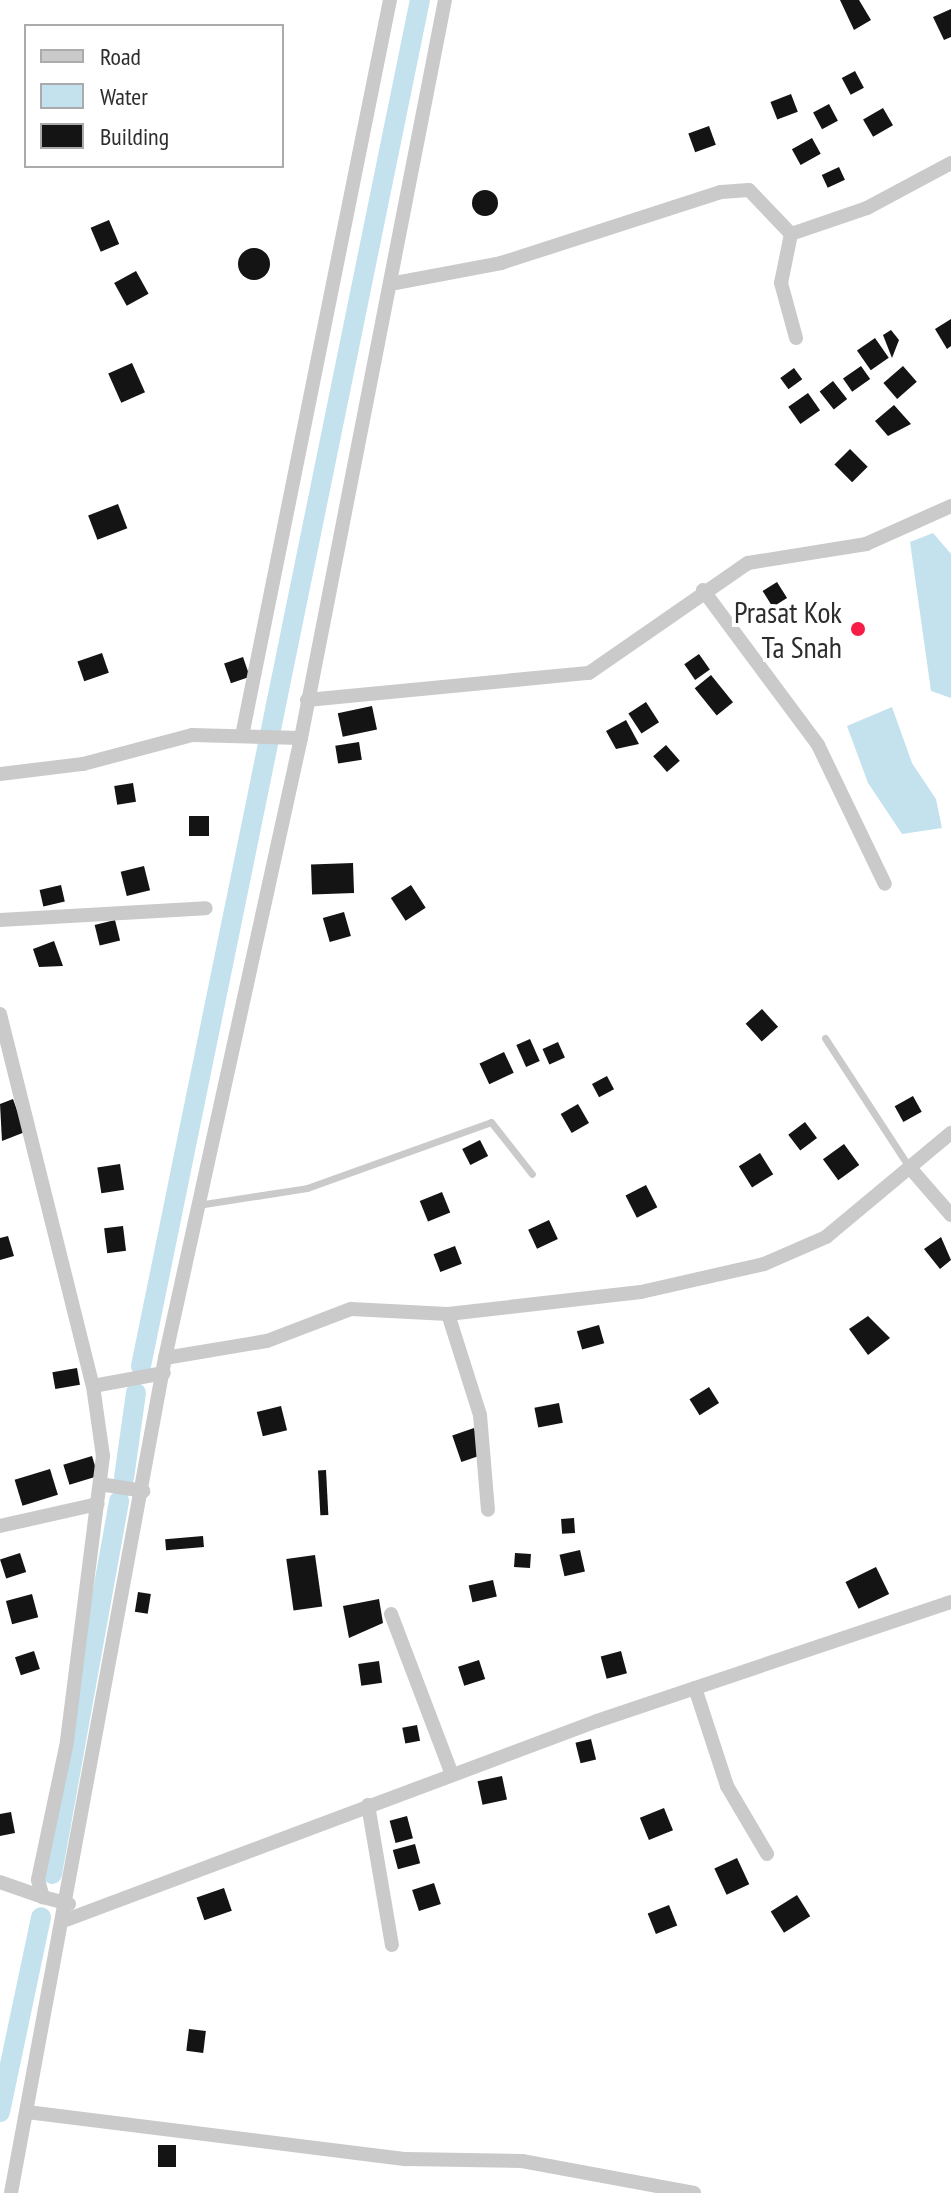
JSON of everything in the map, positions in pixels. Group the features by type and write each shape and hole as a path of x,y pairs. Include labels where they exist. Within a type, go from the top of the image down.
{"street":[{"path":"242,736 390,0"},
{"path":"11,2193 69,1904 165,1366 204,1204 301,738 445,0"},
{"path":"791,234 867,208 951,163"},
{"path":"390,284 501,263 721,192 749,190 791,234"},
{"path":"791,234 781,283 796,338"},
{"path":"307,700 589,673 703,590 748,563 866,544 951,506"},
{"path":"703,590 818,745 885,884"},
{"path":"0,774 83,764 192,735 301,738"},
{"path":"0,920 206,908"},
{"path":"0,1014 93,1386 100,1484 67,1742 38,1880 43,1897"},
{"path":"93,1386 267,1341 351,1309 448,1314 641,1292 764,1264 826,1237 951,1133"},
{"path":"911,1169 951,1215"},
{"path":"448,1314 480,1415 488,1510"},
{"path":"100,1484 143,1491"},
{"path":"0,1526 98,1504"},
{"path":"66,1920 368,1805 695,1688 951,1602"},
{"path":"391,1614 452,1775"},
{"path":"695,1688 727,1786 767,1854"},
{"path":"368,1805 392,1945"},
{"path":"0,1882 69,1904"},
{"path":"27,2112 406,2159 522,2161 694,2193"}],"lane":[{"path":"825,1038 911,1169"},
{"path":"204,1204 307,1188 491,1122 532,1174"}],"water":[{"path":"933,533 951,554 951,698 931,691 910,542"},
{"path":"892,707 912,763 936,799 942,828 902,834 868,783 847,726"}],"building":[{"path":"840,0 859,0 871,20 854,30"},
{"path":"951,9 951,37 944,40 933,17"},
{"path":"855,71 864,88 851,95 842,78"},
{"path":"791,94 798,112 777,120 770,102"},
{"path":"829,104 838,121 822,129 813,112"},
{"path":"883,108 893,125 873,137 863,120"},
{"path":"709,126 716,145 695,152 688,134"},
{"path":"812,138 821,154 801,165 792,149"},
{"path":"839,167 845,180 828,188 822,175"},
{"path":"485,190 494,194 498,203 494,212 485,216 476,212 472,203 476,194"},
{"path":"109,220 119,244 101,252 91,228"},
{"path":"254,248 265,253 270,264 265,275 254,280 243,275 238,264 243,253"},
{"path":"136,271 149,294 127,306 114,283"},
{"path":"951,319 951,346 947,349 935,329"},
{"path":"891,330 899,340 892,358 883,335"},
{"path":"875,338 889,358 871,370 857,351"},
{"path":"132,363 145,392 121,403 108,374"},
{"path":"861,366 870,379 852,392 843,379"},
{"path":"903,366 917,382 897,399 883,383"},
{"path":"794,368 802,379 788,389 780,378"},
{"path":"833,381 847,399 834,410 820,391"},
{"path":"808,393 820,410 800,424 788,407"},
{"path":"894,405 911,424 888,436 875,421"},
{"path":"850,449 868,467 852,482 834,465"},
{"path":"118,504 127,528 97,540 88,515"},
{"path":"777,582 787,598 773,607 763,591"},
{"path":"102,653 109,673 84,681 77,661"},
{"path":"699,654 710,670 695,680 684,664"},
{"path":"243,657 250,677 231,683 224,664"},
{"path":"711,675 733,702 717,715 695,688"},
{"path":"646,702 659,722 641,734 628,713"},
{"path":"372,706 377,729 343,737 338,713"},
{"path":"626,720 639,744 616,749 606,731"},
{"path":"359,742 362,760 338,764 335,746"},
{"path":"666,745 680,761 667,772 653,756"},
{"path":"133,783 136,802 117,805 114,786"},
{"path":"189,816 209,816 209,836 189,836"},
{"path":"353,863 354,893 312,894 311,864"},
{"path":"144,866 150,890 127,896 121,872"},
{"path":"61,885 65,902 43,907 40,890"},
{"path":"411,885 426,908 406,921 391,898"},
{"path":"344,912 351,936 330,942 323,918"},
{"path":"115,920 120,940 100,945 95,925"},
{"path":"54,941 63,966 39,967 33,949"},
{"path":"762,1009 778,1027 762,1042 746,1024"},
{"path":"530,1039 540,1061 526,1067 516,1045"},
{"path":"558,1042 565,1058 549,1064 542,1049"},
{"path":"504,1052 514,1073 489,1084 480,1063"},
{"path":"607,1076 614,1089 599,1097 592,1084"},
{"path":"913,1096 922,1112 903,1122 895,1106"},
{"path":"13,1099 25,1132 2,1141 0,1104"},
{"path":"578,1104 589,1123 572,1133 561,1114"},
{"path":"805,1122 817,1138 800,1151 788,1135"},
{"path":"480,1140 488,1156 470,1165 462,1149"},
{"path":"844,1144 859,1165 838,1180 823,1159"},
{"path":"760,1153 773,1174 752,1187 739,1166"},
{"path":"120,1164 124,1190 101,1193 97,1168"},
{"path":"646,1185 657,1207 637,1218 626,1195"},
{"path":"442,1192 450,1212 428,1221 420,1201"},
{"path":"549,1220 558,1239 537,1249 528,1230"},
{"path":"123,1226 126,1251 107,1253 104,1228"},
{"path":"8,1236 14,1256 0,1260 0,1238"},
{"path":"941,1237 951,1260 940,1269 924,1249"},
{"path":"455,1246 462,1264 440,1272 434,1254"},
{"path":"868,1316 890,1338 868,1355 849,1329"},
{"path":"599,1325 604,1343 582,1350 577,1331"},
{"path":"77,1368 80,1385 55,1389 52,1372"},
{"path":"709,1387 719,1403 700,1415 689,1399"},
{"path":"559,1403 563,1423 538,1427 534,1408"},
{"path":"281,1406 287,1430 263,1436 257,1412"},
{"path":"474,1428 483,1454 461,1462 452,1435"},
{"path":"92,1456 98,1476 69,1485 63,1465"},
{"path":"50,1469 58,1495 23,1506 15,1480"},
{"path":"318,1470 326,1470 328,1515 320,1515"},
{"path":"574,1518 575,1533 562,1534 561,1519"},
{"path":"203,1536 204,1547 166,1550 165,1539"},
{"path":"580,1550 585,1571 564,1576 560,1555"},
{"path":"20,1553 26,1572 6,1579 0,1559"},
{"path":"515,1553 531,1554 530,1568 514,1567"},
{"path":"315,1555 322,1606 294,1611 286,1559"},
{"path":"876,1567 889,1594 859,1609 845,1582"},
{"path":"493,1580 497,1597 472,1602 469,1586"},
{"path":"138,1592 151,1594 148,1614 135,1612"},
{"path":"32,1594 38,1617 12,1624 6,1601"},
{"path":"379,1599 383,1623 349,1638 343,1606"},
{"path":"34,1651 40,1669 21,1675 15,1657"},
{"path":"621,1651 627,1673 607,1679 601,1656"},
{"path":"479,1660 485,1679 464,1686 458,1667"},
{"path":"379,1661 382,1683 361,1686 358,1664"},
{"path":"417,1725 420,1741 405,1744 402,1728"},
{"path":"591,1739 596,1759 581,1763 575,1743"},
{"path":"502,1776 507,1799 483,1805 478,1781"},
{"path":"664,1808 673,1830 649,1840 640,1818"},
{"path":"11,1812 15,1833 0,1836 0,1814"},
{"path":"407,1816 413,1838 396,1843 390,1821"},
{"path":"415,1844 420,1863 398,1869 393,1850"},
{"path":"737,1858 749,1884 727,1895 714,1869"},
{"path":"434,1883 441,1904 419,1911 412,1890"},
{"path":"224,1888 232,1911 204,1920 197,1897"},
{"path":"797,1895 810,1916 784,1933 771,1911"},
{"path":"669,1905 677,1925 656,1934 648,1914"},
{"path":"189,2029 206,2031 203,2053 186,2051"},
{"path":"158,2145 176,2145 176,2167 158,2167"}],"waterway":[{"path":"141,1366 420,0"},
{"path":"124,1478 136,1393"},
{"path":"52,1874 119,1501"},
{"path":"0,2112 41,1917"}],"place":[{"name":"Prasat Kok Ta Snah","path":"858,629"}]}
